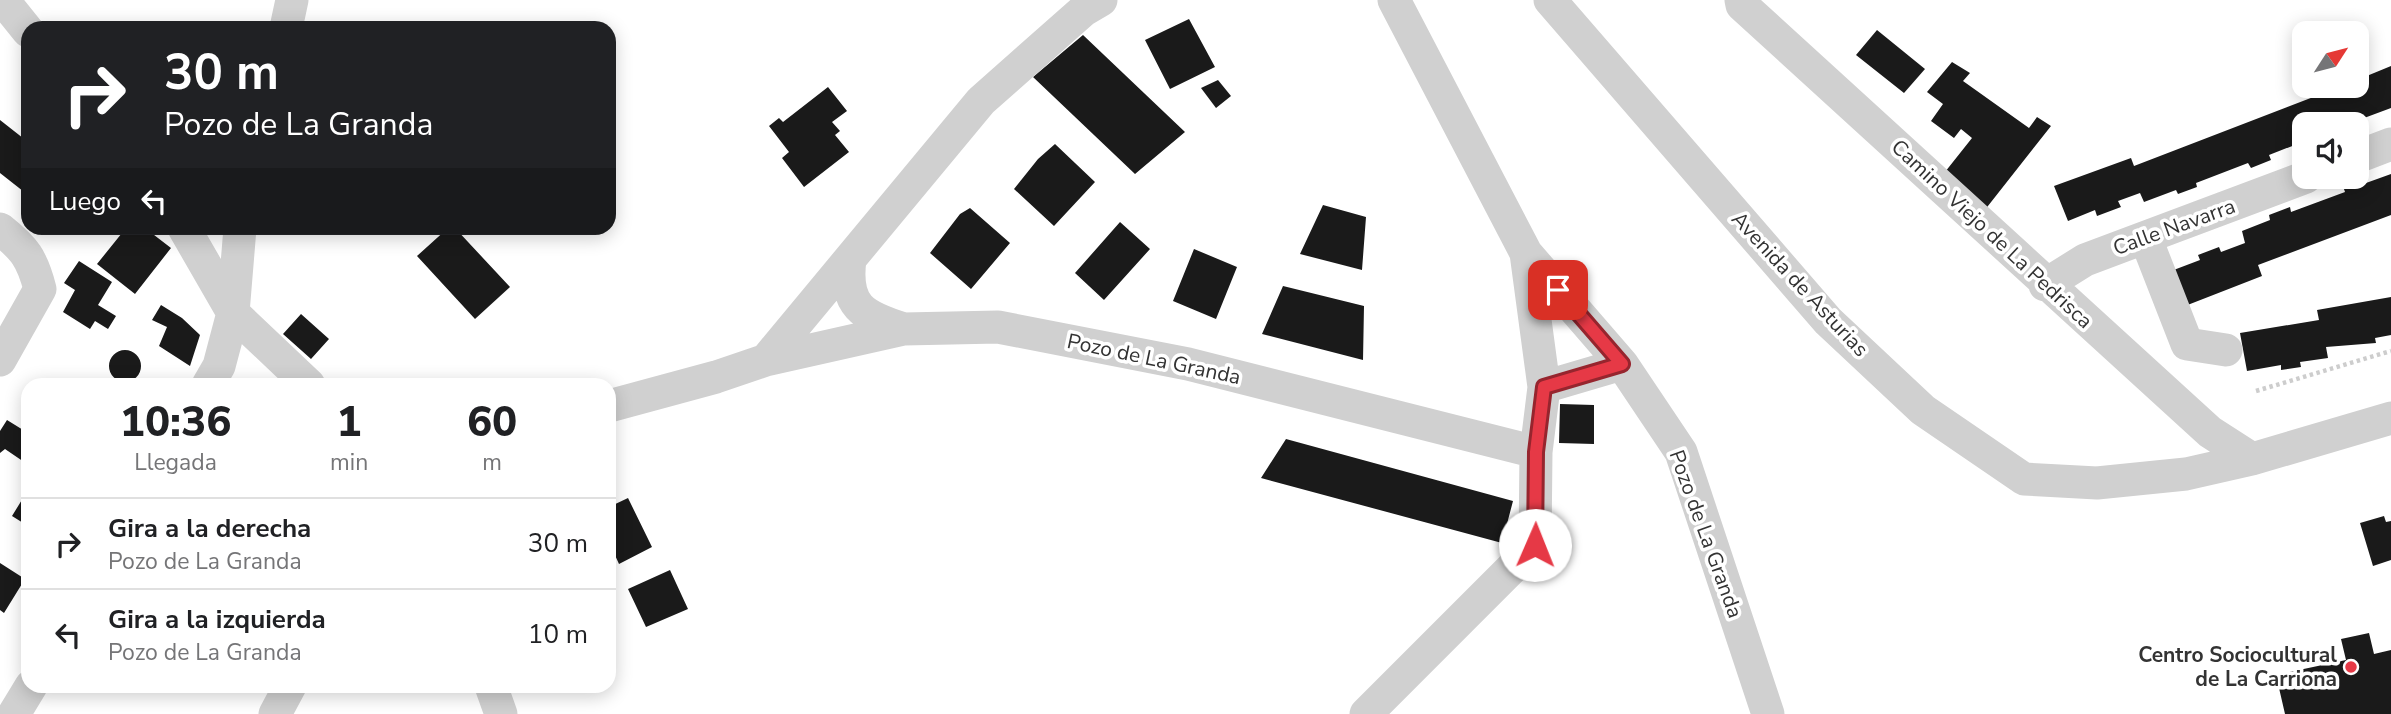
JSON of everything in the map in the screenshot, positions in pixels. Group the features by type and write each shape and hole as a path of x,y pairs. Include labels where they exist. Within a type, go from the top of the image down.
{"street":[{"path":"3,0 21,22"},
{"path":"288,21 292,0"},
{"path":"766,359 981,101 1084,10 1101,0"},
{"name":"Pozo de La Granda","path":"1394,0 1527,253 1622,364 1681,452 1768,714"},
{"name":"Avenida de Asturias","path":"1550,0 1828,321 1923,410 2024,479 2097,484 2186,474 2252,459 2391,418"},
{"name":"Camino Viejo de La Pedrisca","path":"1741,0 1742,5 2045,285 2210,432 2252,459"},
{"path":"2369,152 2391,144"},
{"name":"Calle Navarra","path":"2045,285 2085,260 2292,182"},
{"path":"0,229 23,247 34,266 40,289 0,360"},
{"path":"188,235 233,313 302,378"},
{"path":"212,378 219,366 233,313 239,235"},
{"path":"2146,239 2187,344 2226,350"},
{"name":"Pozo de La Granda","path":"1366,714 1535,545 1536,452 1544,387 1527,253"},
{"path":"850,259 847,286 859,306 877,321 904,329"},
{"name":"Pozo de La Granda","path":"616,404 716,377 766,359 904,329 998,327 1188,364 1536,452"},
{"path":"1544,387 1622,364"},
{"path":"14,714 27,693"},
{"path":"275,714 286,693"},
{"path":"494,693 501,714"}],"path":[{"path":"2256,391 2391,351"}],"building":[{"path":"1189,19 1215,67 1170,89 1145,40"},
{"path":"1877,30 1925,69 1904,93 1856,55"},
{"path":"1083,35 1185,132 1135,174 1033,77"},
{"path":"1952,62 1970,73 1963,81 2029,128 2037,117 2051,126 1984,211 1945,172 1972,138 1961,129 1954,138 1931,121 1943,104 1927,92"},
{"path":"2391,66 2391,108 2369,116 2369,112 2292,112 2292,146 2269,155 2271,160 2251,168 2248,163 2196,183 2197,187 2178,194 2176,190 2144,202 2140,193 2118,201 2121,207 2097,216 2095,210 2068,221 2054,186 2131,158 2134,166 2311,98 2370,98 2370,75"},
{"path":"1218,80 1231,96 1216,108 1201,88"},
{"path":"828,87 847,111 832,122 840,131 835,135 849,152 804,187 782,158 789,152 769,126 779,118 783,122"},
{"path":"0,120 21,136 21,190 0,173"},
{"path":"1055,144 1095,182 1054,226 1014,189 1038,159"},
{"path":"2391,174 2391,215 2258,265 2262,276 2185,306 2171,271 2200,260 2198,255 2219,247 2221,252 2245,243 2242,231 2270,220 2269,215 2290,207 2291,212 2345,192 2344,189 2369,189 2369,182"},
{"path":"1323,205 1366,217 1362,270 1300,254"},
{"path":"970,208 1010,243 971,289 930,253 960,214"},
{"path":"1120,222 1150,249 1104,300 1075,273"},
{"path":"120,235 154,235 171,248 135,294 97,264"},
{"path":"440,235 462,235 510,287 475,319 417,256"},
{"path":"1194,249 1237,267 1216,319 1173,301"},
{"path":"79,261 112,282 98,305 116,316 108,329 95,321 90,329 63,312 75,290 64,283"},
{"path":"1283,286 1364,306 1363,360 1262,334"},
{"path":"2391,297 2391,335 2375,338 2376,343 2326,347 2328,358 2300,362 2301,367 2281,370 2281,365 2247,371 2240,333 2319,320 2317,310"},
{"path":"161,305 182,318 200,335 190,366 159,346 167,327 152,320"},
{"path":"301,314 329,339 311,359 283,334"},
{"path":"125,350 136,355 141,366 134,378 116,378 109,366 114,355"},
{"path":"1560,404 1594,405 1594,444 1559,443"},
{"path":"7,420 21,429 21,460 5,449 0,453 0,431"},
{"path":"1286,439 1513,501 1502,543 1261,478"},
{"path":"628,498 652,547 619,564 616,557 616,504"},
{"path":"21,501 21,522 12,516"},
{"path":"2384,516 2386,522 2391,521 2391,560 2373,566 2360,523"},
{"path":"0,563 21,576 21,585 4,613 0,610"},
{"path":"670,570 688,609 646,627 628,589"},
{"name":"Centro Sociocultural de La Carriona","path":"2369,633 2374,654 2391,650 2391,714 2285,714 2276,675 2346,660 2341,639"}],"place":[{"name":"Centro Sociocultural de La Carriona","path":"2351,667"}],"route":[{"path":"1535,545 1536,452 1544,387 1622,364 1558,290"}]}
